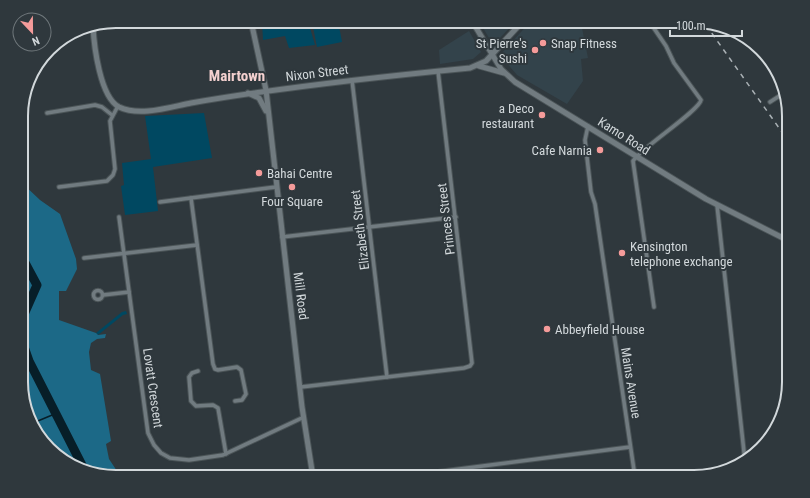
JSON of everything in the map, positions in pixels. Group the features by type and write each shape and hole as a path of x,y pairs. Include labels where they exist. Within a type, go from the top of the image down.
{"main road":[{"name":"Mill Road","path":"253,28 266,90 282,238 312,470"},
{"name":"Kamo Road","path":"476,28 504,73 524,88 717,205 782,238"},
{"path":"479,66 492,55 517,28"},
{"path":"94,31 104,85 108,96 118,106"},
{"name":"Nixon Street","path":"118,106 128,110 140,111 266,90 479,66"},
{"path":"479,66 504,73"},
{"name":"Mill Road","path":"248,93 261,100 269,118"}],"street":[{"path":"654,28 666,46 674,63 699,97 701,102 677,122 671,130 633,160 654,307"},
{"name":"Princes Street","path":"387,377 464,368 471,365 472,358 438,71"},
{"name":"Elizabeth Street","path":"352,80 387,377"},
{"path":"770,102 779,96"},
{"path":"47,113 95,105 102,107 112,115"},
{"path":"59,187 107,181 113,175 115,169 110,128 112,115 118,106"},
{"name":"Mains Avenue","path":"588,126 585,140 591,192 595,204 634,470"},
{"path":"160,202 276,187"},
{"path":"191,198 210,347 215,370 237,367 242,372 246,394 242,400 235,401"},
{"path":"717,205 744,454"},
{"name":"Lovatt Crescent","path":"119,217 148,433 152,441 161,452 176,460 189,460 226,454 304,417"},
{"path":"282,238 456,217"},
{"path":"84,258 197,245"},
{"path":"103,295 129,292"},
{"path":"198,371 192,373 189,377 191,400 196,406 212,405 218,408 226,454"},
{"path":"301,387 387,377"},
{"path":"450,470 630,446"}],"shaded area":[{"path":"262,28 310,28 315,45 289,48 285,36 263,40"},
{"path":"313,28 339,28 342,42 317,47"},
{"path":"483,28 509,28 499,39 494,40 489,38"},
{"path":"525,28 582,28 588,58 581,59 583,81 567,104 517,75 500,55"},
{"path":"469,31 481,52 473,59 440,64 439,50"},
{"path":"204,113 212,158 153,167 158,211 125,215 121,186 124,185 122,163 151,159 145,116"},
{"path":"28,189 40,200 60,214 76,259 77,269 66,291 59,291 59,320 98,335 106,334 105,338 97,339 91,343 89,352 91,370 100,374 111,441 106,444 109,459 116,470 94,467 72,458 63,452 46,435 37,421 33,410 28,382"},
{"path":"126,311 127,314 123,315 98,335 96,333 122,312"}],"waterway":[{"path":"28,268 37,285 28,305"},
{"path":"28,358 80,462"},
{"path":"37,421 57,413"}],"railway":[{"path":"709,30 782,132"}],"place":[{"name":"Snap Fitness","path":"543,43"},
{"name":"St Pierre's Sushi","path":"535,50"},
{"name":"a Deco restaurant","path":"542,115"},
{"name":"Cafe Narnia","path":"600,150"},
{"name":"Bahai Centre","path":"259,173"},
{"name":"Four Square","path":"292,187"},
{"name":"Kensington telephone exchange","path":"622,253"},
{"name":"Abbeyfield House","path":"547,329"}],"district":[{"name":"Mairtown","path":"237,76"}]}
